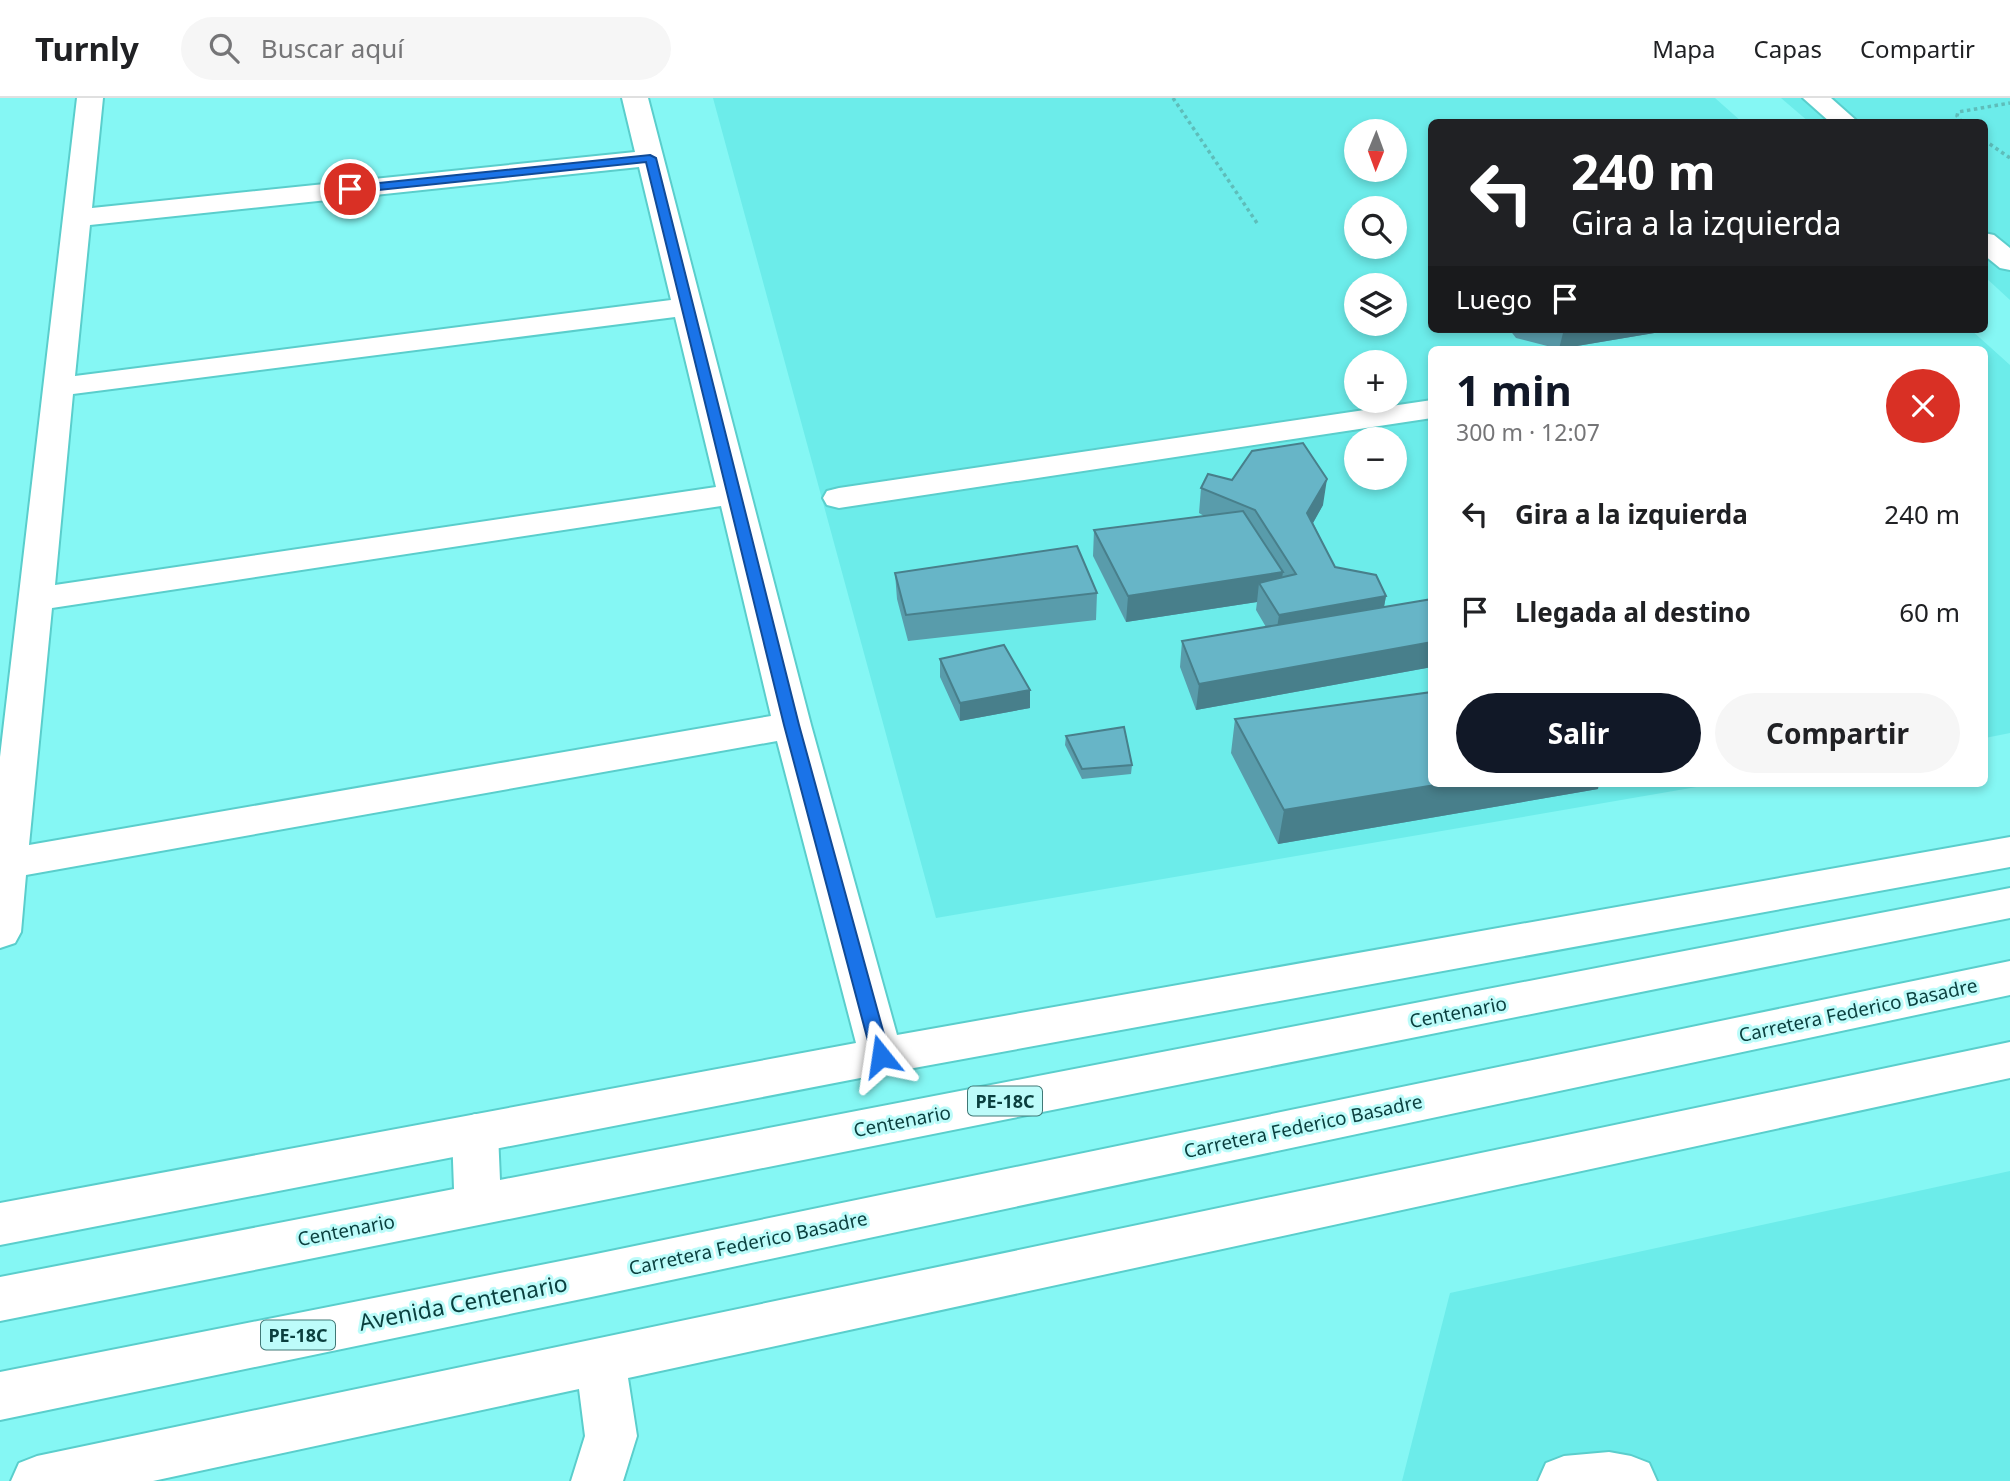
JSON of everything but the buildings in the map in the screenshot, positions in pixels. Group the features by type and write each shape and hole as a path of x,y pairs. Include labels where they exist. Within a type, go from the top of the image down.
{"main road":[{"path":"0,932 90,98"},
{"path":"635,98 792,725 881,1056"},
{"path":"1816,98 1841,119"},
{"path":"77,218 650,158"},
{"path":"1988,244 2010,262"},
{"path":"59,387 687,307"},
{"path":"839,498 1428,410"},
{"path":"35,599 734,494"},
{"path":"6,864 792,725"},
{"path":"0,1224 881,1056 2010,852"},
{"name":"Centenario","path":"0,1299 2010,903"},
{"name":"Carretera Federico Basadre","path":"596,1275 2010,978"},
{"path":"37,1481 2010,1060"},
{"path":"475,1133 478,1204"},
{"name":"Avenida Centenario","path":"0,1395 596,1275"},
{"path":"597,1481 611,1436 600,1360"},
{"path":"1564,1481 1609,1478 1631,1481"}],"path":[{"path":"1173,98 1257,223"},
{"path":"1959,119 1956,116 1958,112 2010,103"},
{"path":"1988,143 2010,158"}],"shaded area":[{"path":"713,98 1715,98 1739,119 1428,119 1428,333 1974,333 2010,365 2010,733 1988,737 1988,346 1428,346 1428,787 1697,787 936,918"},
{"path":"1781,98 2010,98 2010,300 1988,280 1988,119 1806,119"},
{"path":"2010,1171 2010,1481 1402,1481 1450,1293"}],"route":[{"path":"350,189 650,158 792,725 881,1056"}]}
